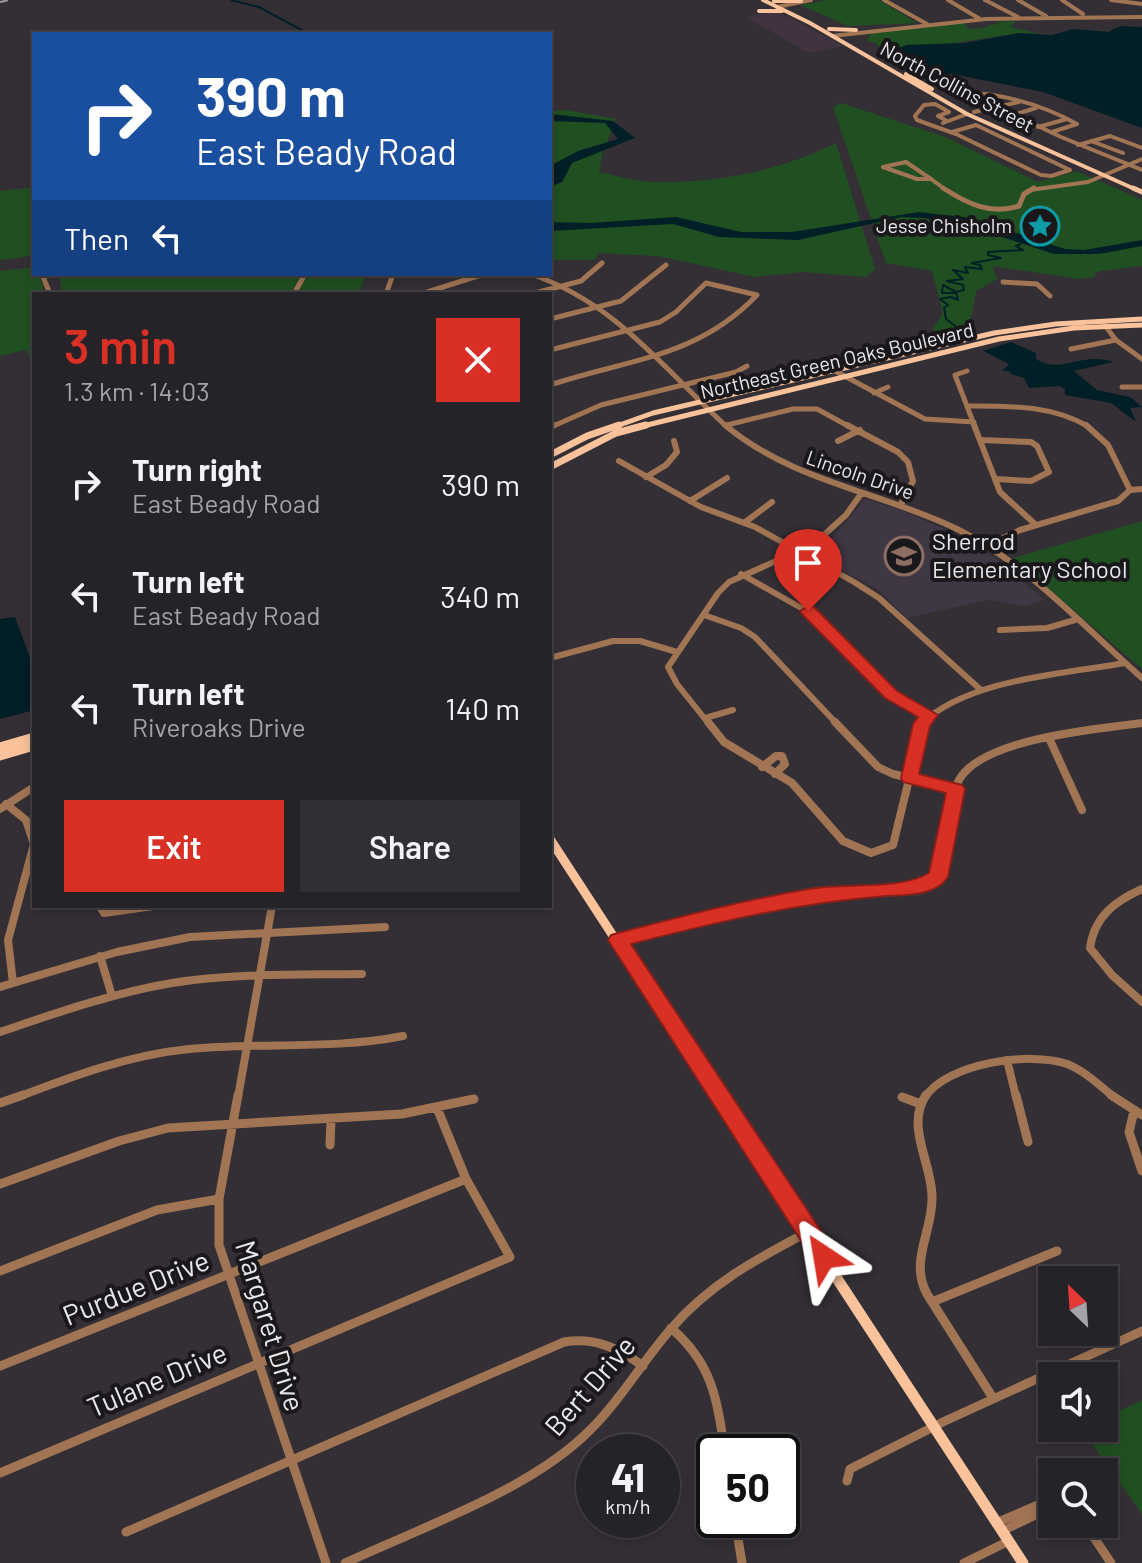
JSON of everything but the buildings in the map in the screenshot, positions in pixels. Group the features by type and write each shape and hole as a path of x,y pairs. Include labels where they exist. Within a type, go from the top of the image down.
{"main road":[{"name":"North Collins Street","path":"763,0 797,12 921,89 1103,176 1142,189"},
{"path":"777,4 802,0"},
{"name":"North Collins Street","path":"777,4 789,13 855,43 973,112"},
{"path":"793,4 792,8 797,12"},
{"path":"759,11 789,13"},
{"path":"810,23 821,33 818,35"},
{"path":"833,33 854,31"},
{"path":"854,31 847,36 855,43"},
{"name":"Northeast Green Oaks Boulevard","path":"552,466 616,433 705,405 835,371 1011,330 1142,322"},
{"name":"Northeast Green Oaks Boulevard","path":"552,454 628,420 842,377 1011,337 1104,323"},
{"path":"0,747 32,738"},
{"path":"0,756 32,747"},
{"path":"552,842 1023,1563"}],"street":[{"path":"777,4 811,0"},
{"path":"884,0 927,24"},
{"path":"948,0 981,19"},
{"path":"985,0 1019,18"},
{"path":"1018,0 1046,16"},
{"path":"1062,0 1080,14"},
{"path":"1111,0 1141,2"},
{"path":"833,33 981,19 1080,14 1142,16"},
{"path":"952,93 1004,98 1068,119 1076,126 1051,133"},
{"path":"981,95 979,97 1038,127 1142,170"},
{"path":"988,102 1004,98"},
{"path":"936,127 973,112 1019,102"},
{"path":"947,121 938,116 949,112 935,104 924,105 916,119 952,132 1046,177 1070,169 979,126 969,125 952,132"},
{"path":"1013,115 1036,108"},
{"path":"1038,127 1068,119"},
{"path":"1078,145 1114,136 1141,148"},
{"path":"1091,141 1123,153"},
{"path":"1110,158 1141,148"},
{"path":"933,179 917,179 883,167 906,162 933,179 974,205 999,210 1019,206 1024,194 1033,188 1085,182 1142,161"},
{"path":"538,292 596,272 602,263"},
{"path":"552,319 626,298 666,265"},
{"path":"427,292 477,276"},
{"name":"Lincoln Drive","path":"537,276 580,292 599,307 752,446 789,467 943,523 986,546 1142,678"},
{"path":"1003,282 1033,283 1050,296"},
{"path":"552,350 670,317 706,283 754,293 756,297 707,339 552,384"},
{"path":"1104,323 1116,340 1142,359"},
{"path":"1071,349 1116,340"},
{"path":"552,426 601,405 736,372 747,366"},
{"path":"835,371 925,419 974,422"},
{"path":"967,371 955,375 995,479 1005,499 1036,525"},
{"path":"874,393 888,387"},
{"path":"1122,387 1142,387"},
{"path":"968,406 1035,408 1084,424 1105,440 1130,490"},
{"path":"727,425 808,408 826,411 888,445 908,462 913,481 900,506"},
{"path":"838,441 860,430"},
{"path":"981,440 1031,442 1037,446 1049,472 1043,479 1035,481 995,479"},
{"path":"646,477 674,458 677,452 674,441"},
{"path":"619,461 690,501 744,523 879,598 981,690"},
{"path":"690,501 727,478"},
{"path":"986,546 1036,525 1118,501 1130,490 1142,489"},
{"path":"861,494 827,534 799,552 741,574 718,593 668,667 671,676 724,742 795,786 843,841 854,848 874,853 893,845 921,724 929,715 950,702 981,690 1125,663"},
{"path":"744,523 772,502"},
{"path":"741,574 758,587 814,615 891,695 929,715"},
{"path":"704,615 741,628 755,637 870,760 884,770 956,789"},
{"path":"1000,630 1047,628 1075,620"},
{"path":"552,657 613,641 640,641 677,652"},
{"path":"705,718 733,710"},
{"path":"618,940 716,915 818,895 924,885 938,877 956,789 962,774 1000,751 1049,738 1142,723"},
{"path":"1049,738 1082,810"},
{"path":"762,767 776,756 782,756 785,764 775,774"},
{"path":"32,788 3,806 26,820 32,838"},
{"path":"13,983 8,940 32,851"},
{"path":"1142,889 1124,897 1107,910 1094,928 1090,948 1112,975 1142,1002"},
{"path":"101,908 112,914 143,908"},
{"name":"Margaret Drive","path":"272,908 219,1199 219,1245 256,1364 326,1563"},
{"path":"0,987 100,956 194,937 350,932 385,927"},
{"path":"100,956 112,996"},
{"path":"0,1032 112,996 170,983 259,976 362,974"},
{"path":"0,1103 150,1054 247,1046 362,1043 403,1036"},
{"path":"1007,1060 1028,1142"},
{"path":"993,1398 920,1283 920,1259 932,1205 927,1158 917,1123 918,1103 935,1083 979,1064 1007,1060 1055,1061 1091,1075 1138,1113 1129,1132 1142,1171"},
{"path":"902,1097 918,1103"},
{"path":"0,1184 146,1133 192,1125 331,1120 437,1108 474,1099"},
{"path":"437,1108 466,1179"},
{"path":"330,1145 331,1120"},
{"name":"Tulane Drive","path":"0,1473 510,1257 466,1179"},
{"name":"Purdue Drive","path":"0,1366 466,1179"},
{"path":"0,1271 157,1210 219,1199"},
{"name":"Bert Drive","path":"345,1563 537,1474 591,1430 671,1328 716,1285 744,1265 808,1232"},
{"path":"932,1302 1057,1251"},
{"path":"671,1328 689,1341 708,1371 716,1395 722,1434"},
{"path":"847,1481 850,1469 934,1426 1142,1331"},
{"path":"126,1532 564,1342 575,1339 603,1343 643,1366"},
{"path":"964,1563 1003,1531 1038,1511"},
{"path":"738,1538 742,1563"},
{"path":"1093,1538 1111,1563"}],"shaded area":[{"path":"781,13 843,46 808,53 746,17"},
{"name":"Sherrod Elementary School","path":"865,499 903,511 969,540 1010,569 1044,600 1026,606 987,600 907,618 877,589 810,553 831,540"}],"green space":[{"path":"826,0 879,0 917,23 848,26 801,5"},
{"path":"1017,21 1010,27 1053,33 1012,34 884,54 876,43 867,41 870,33 964,23 970,29 985,28 1000,24 995,22"},
{"path":"841,103 945,137 1038,182 1077,171 1142,200 1142,266 1101,271 1095,273 1095,277 1079,279 992,266 997,279 976,291 970,324 974,333 942,339 933,329 943,313 932,271 886,263 833,107"},
{"path":"566,110 616,119 599,172 647,181 677,182 748,173 793,161 836,143 875,269 866,277 803,272 755,277 658,256 598,253 595,260 552,260 552,111"},
{"path":"32,187 32,254 25,257 0,260 0,191"},
{"path":"32,267 32,276 40,276 44,292 32,292 32,361 26,350 0,356 0,271"},
{"path":"59,276 365,276 359,292 62,292"},
{"path":"1142,521 1142,669 1013,558"},
{"path":"1142,1400 1142,1514 1118,1480 1118,1458 1102,1458 1091,1442 1118,1442 1118,1411"}],"water":[{"path":"1121,26 1142,27 1142,128 1043,92 952,74 925,76 896,60 892,54 895,49 907,45 965,43 1020,33 1052,35 1073,29 1108,32"},
{"path":"552,114 613,121 635,138 572,163 562,182 552,186 552,165 578,151 618,139 605,123 552,121"},
{"path":"919,212 971,218 1065,249 1084,250 1142,240 1142,246 1099,254 1054,254 981,230 924,218 902,217 798,240 719,237 673,224 552,231 552,222 591,223 676,217 741,232 792,232"},
{"path":"1011,342 1036,353 1036,359 1055,365 1091,359 1113,362 1074,371 1097,390 1130,397 1142,407 1130,408 1136,422 1111,403 1065,395 1065,389 1059,386 1029,388 1024,378 1002,371 1009,364 983,351"},
{"path":"15,617 32,664 32,711 0,719 0,619"}],"waterway":[{"path":"231,0 259,7 305,32"},
{"path":"958,328 946,319 944,308 948,305 940,299 951,297 958,300 956,293 942,293 943,285 956,292 964,290 963,285 947,281 963,279 953,270 968,273 965,267 982,269 980,265 972,263 1001,258 988,255 988,252 1023,250 1016,246 1021,244"}],"railway":[{"path":"0,2 9,0"}],"place":[{"name":"Jesse Chisholm","path":"1040,226"},
{"name":"Sherrod Elementary School","path":"904,556"}],"route":[{"path":"808,611 891,695 929,715 921,724 910,778 956,789 938,877 924,885 818,895 746,908 618,940 824,1257"}]}
